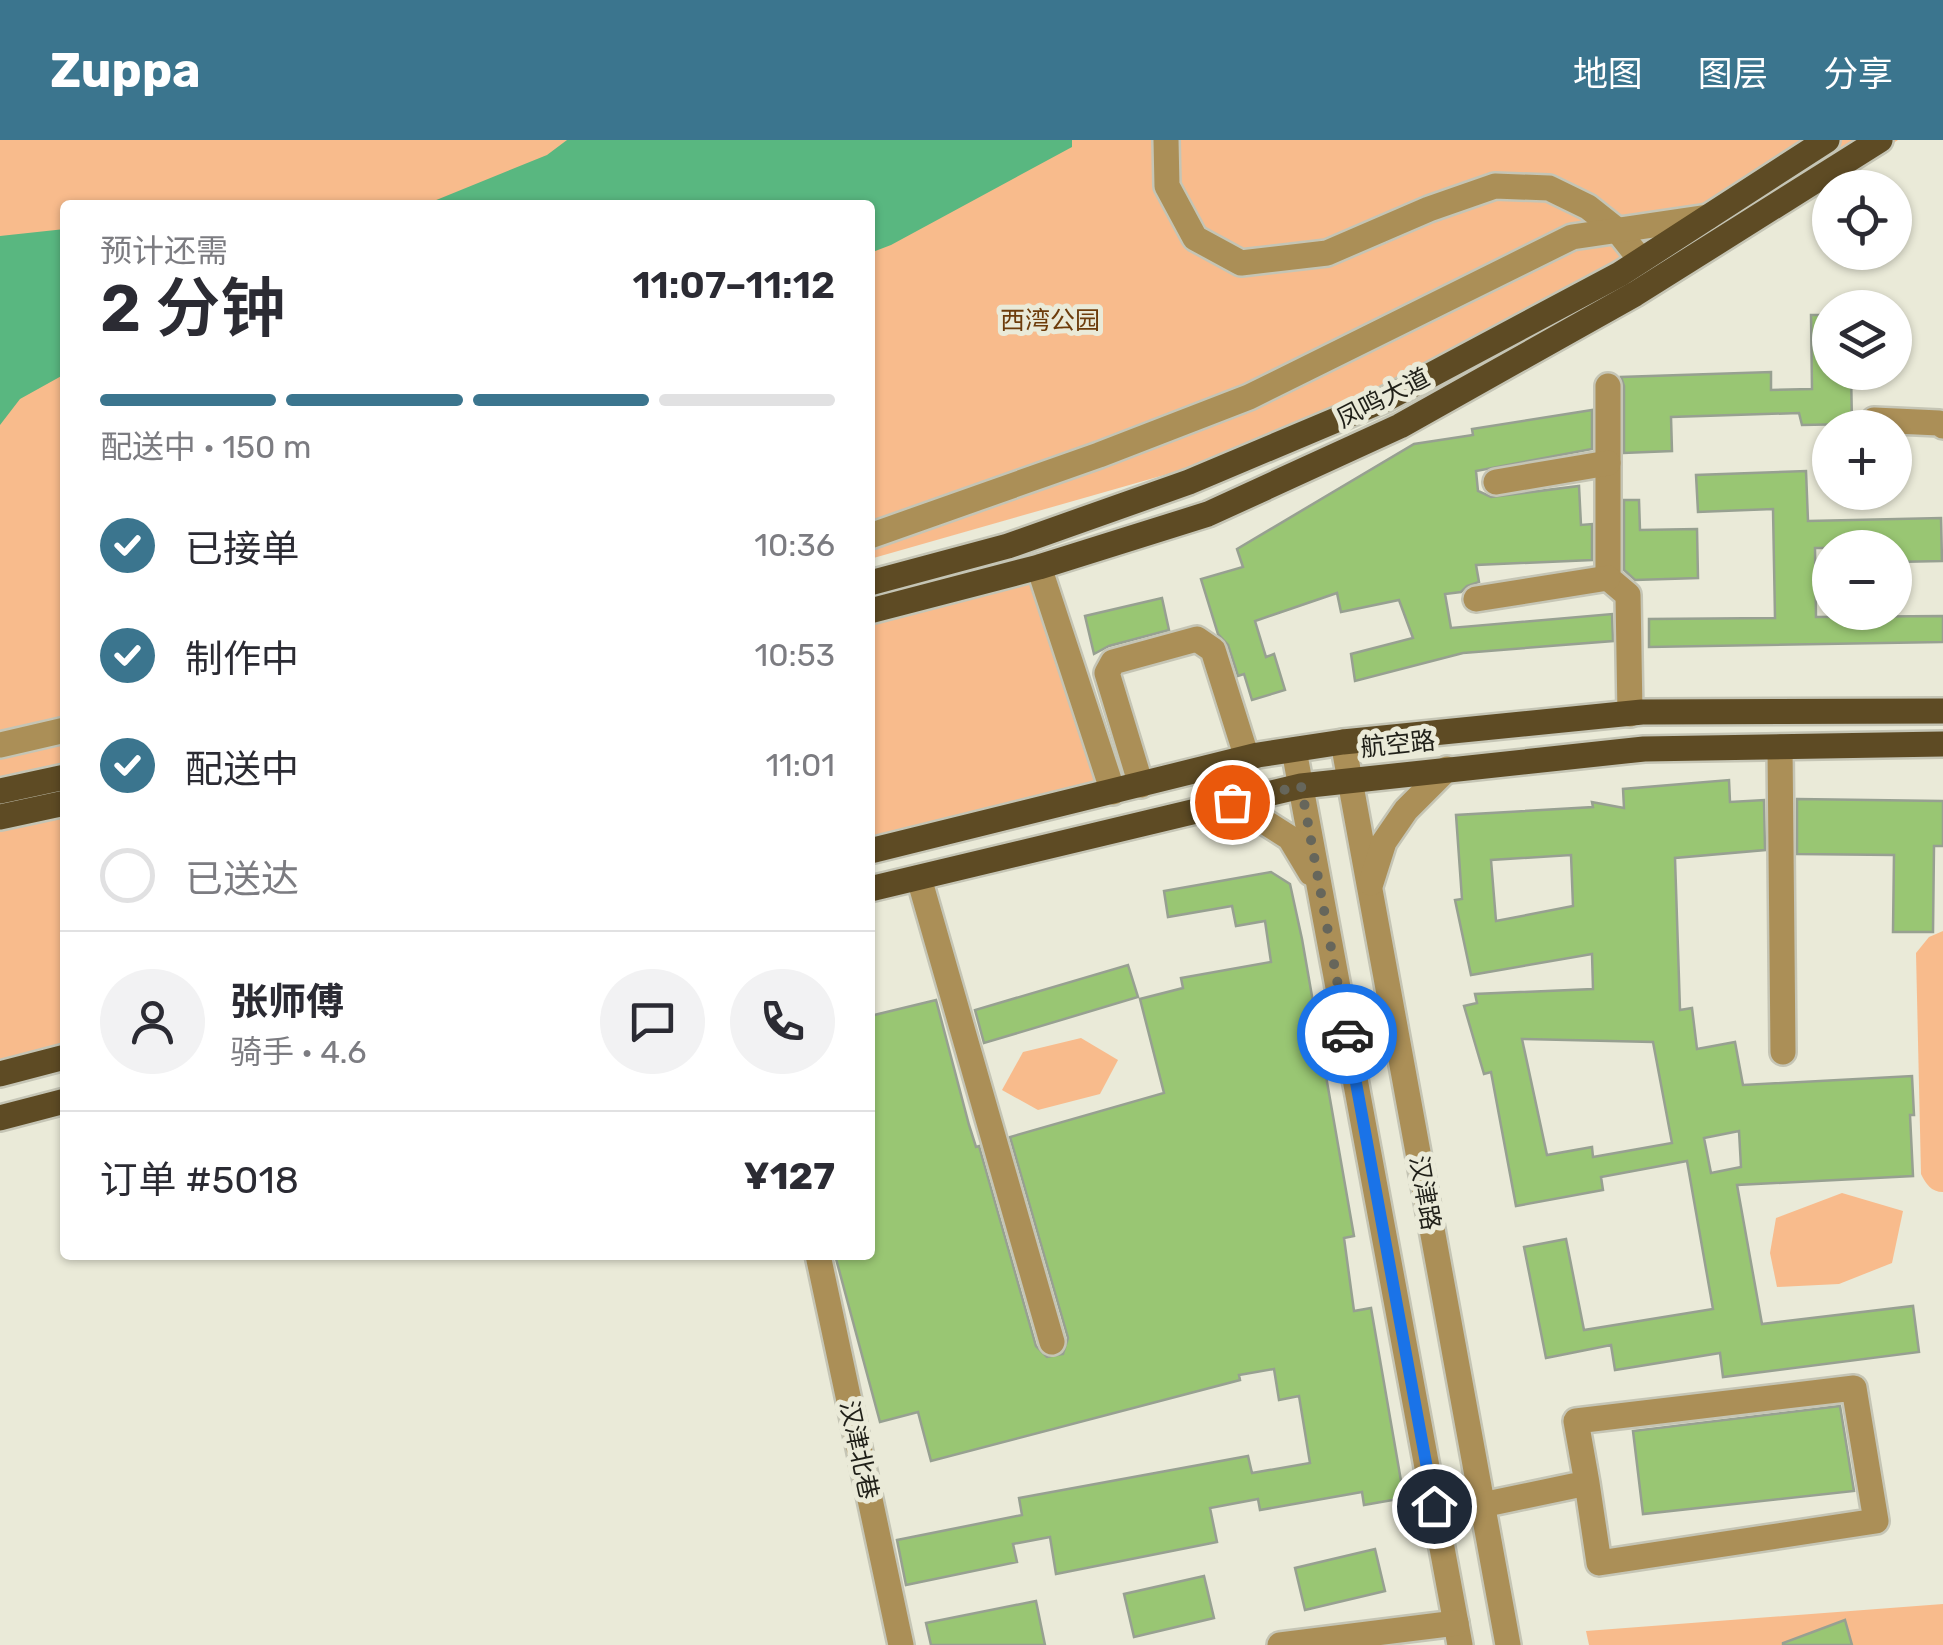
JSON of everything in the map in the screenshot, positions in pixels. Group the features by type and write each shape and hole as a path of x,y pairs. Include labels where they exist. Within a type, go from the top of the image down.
{"main road":[{"name":"凤鸣大道","path":"875,582 1008,546 1189,482 1386,399 1641,260 1827,140"},
{"name":"凤鸣大道","path":"875,610 1039,568 1208,514 1400,426 1635,294 1880,140"},
{"name":"航空路","path":"875,850 1247,758 1343,742 1630,714 1943,711"},
{"name":"航空路","path":"875,889 1301,786 1349,779 1644,750 1943,744"},
{"path":"0,791 60,778"},
{"path":"0,817 60,804"},
{"path":"0,1074 60,1058"},
{"path":"0,1118 60,1102"}],"street":[{"path":"1166,140 1166,186 1196,238 1241,264 1327,253 1495,186 1549,188 1588,207 1617,230 1641,260"},
{"path":"875,534 1249,397 1572,237 1708,217"},
{"path":"1608,386 1608,578"},
{"path":"1912,422 1943,426"},
{"path":"1496,482 1608,463"},
{"path":"1039,568 1113,792"},
{"path":"1476,599 1608,578 1628,595 1630,714"},
{"path":"1142,785 1107,672 1113,662 1197,639 1213,650 1247,758"},
{"path":"0,745 60,731"},
{"name":"汉津路","path":"1343,742 1508,1645"},
{"path":"1780,747 1783,1052"},
{"name":"汉津路","path":"1294,750 1458,1634"},
{"path":"1369,888 1384,842 1406,810 1448,770"},
{"path":"1198,810 1257,817 1290,838 1319,887"},
{"path":"919,878 1052,1342"},
{"name":"汉津北巷","path":"819,1260 901,1645"},
{"path":"1854,1388 1876,1521 1599,1563 1587,1482 1576,1420 1854,1388"},
{"path":"1482,1505 1587,1482"},
{"path":"1280,1645 1458,1634"}],"green space":[{"name":"西湾公园","path":"0,140 1898,140 1851,170 1812,170 1812,195 1616,321 1196,466 875,558 875,200 60,200 60,782 0,799"},
{"path":"1039,567 1113,792 875,853 875,610"},
{"path":"60,804 60,1060 0,1075 0,817"},
{"path":"1943,931 1943,1192 1929,1187 1921,1174 1916,953 1929,937"},
{"path":"1081,1038 1118,1060 1100,1094 1038,1110 1002,1090 1023,1052"},
{"path":"1842,1193 1903,1211 1892,1263 1839,1284 1777,1287 1770,1253 1776,1218"},
{"path":"1943,1604 1943,1645 1589,1645 1586,1631"}],"shaded area":[{"path":"567,140 1072,140 1072,147 875,251 875,200 436,200 547,155"},
{"path":"60,230 60,377 20,399 0,425 0,236"}],"building":[{"path":"1771,372 1771,390 1851,390 1852,410 1812,410 1812,425 1802,425 1799,413 1671,417 1672,451 1624,453 1621,377"},
{"path":"1592,410 1592,449 1476,471 1478,491 1491,497 1579,486 1581,525 1592,524 1592,560 1476,565 1479,582 1461,592 1445,594 1451,628 1612,614 1613,641 1463,653 1355,681 1351,654 1413,638 1399,600 1341,612 1337,593 1255,621 1266,657 1274,654 1285,690 1252,700 1244,674 1238,676 1228,645 1218,634 1201,579 1243,567 1237,549 1414,444 1473,435 1472,429"},
{"path":"1806,471 1808,521 1941,518 1942,561 1912,562 1912,530 1812,530 1812,630 1912,630 1912,616 1943,616 1943,642 1649,647 1649,619 1775,618 1773,509 1698,512 1696,475"},
{"path":"1624,500 1639,500 1640,530 1697,529 1698,578 1635,580 1624,570"},
{"path":"1162,598 1169,630 1109,646 1094,654 1085,616"},
{"path":"1729,780 1730,802 1764,800 1765,850 1675,858 1680,1010 1692,1008 1697,1049 1735,1042 1743,1085 1912,1076 1913,1176 1737,1185 1762,1324 1913,1306 1919,1352 1723,1377 1720,1353 1615,1370 1611,1345 1546,1358 1524,1247 1566,1239 1584,1330 1713,1309 1687,1161 1601,1177 1603,1190 1516,1206 1491,1072 1484,1074 1464,1006 1477,1003 1475,994 1593,989 1592,954 1471,975 1455,900 1462,899 1456,815 1593,807 1592,802 1624,808 1623,789","holes":["1571,855 1573,906 1496,921 1491,860","1522,1039 1653,1042 1672,1143 1593,1157 1592,1147 1547,1155","1739,1131 1741,1167 1711,1173 1704,1138"]},
{"path":"1797,799 1943,801 1943,846 1934,846 1933,932 1893,932 1894,855 1797,854"},
{"path":"1271,872 1290,884 1354,1236 1344,1238 1354,1311 1371,1308 1404,1498 1364,1505 1362,1492 1260,1510 1258,1499 1210,1508 1217,1542 1056,1574 1050,1537 1013,1544 1017,1562 906,1585 897,1540 1022,1515 1019,1498 1248,1456 1252,1473 1310,1463 1299,1396 1279,1400 1274,1369 1239,1375 1240,1380 931,1461 918,1412 880,1422 836,1260 875,1260 875,1015 936,1000 969,1125 976,1147 979,1146 1036,1346 1047,1357 1063,1354 1068,1338 1010,1137 1164,1093 1140,999 1183,988 1181,978 1271,962 1265,921 1236,926 1232,906 1168,917 1164,891"},
{"path":"1128,965 1138,997 984,1043 975,1010"},
{"path":"1840,1406 1854,1491 1643,1514 1633,1431"},
{"path":"1375,1549 1385,1591 1305,1610 1295,1568"},
{"path":"1204,1576 1214,1618 1134,1637 1124,1594"},
{"path":"1036,1601 1045,1645 931,1645 926,1623"},
{"path":"1845,1620 1852,1645 1783,1645 1783,1643"}],"way so far":[{"path":"1232,802 1301,786 1347,1034"}],"route":[{"path":"1347,1034 1434,1506"}]}
